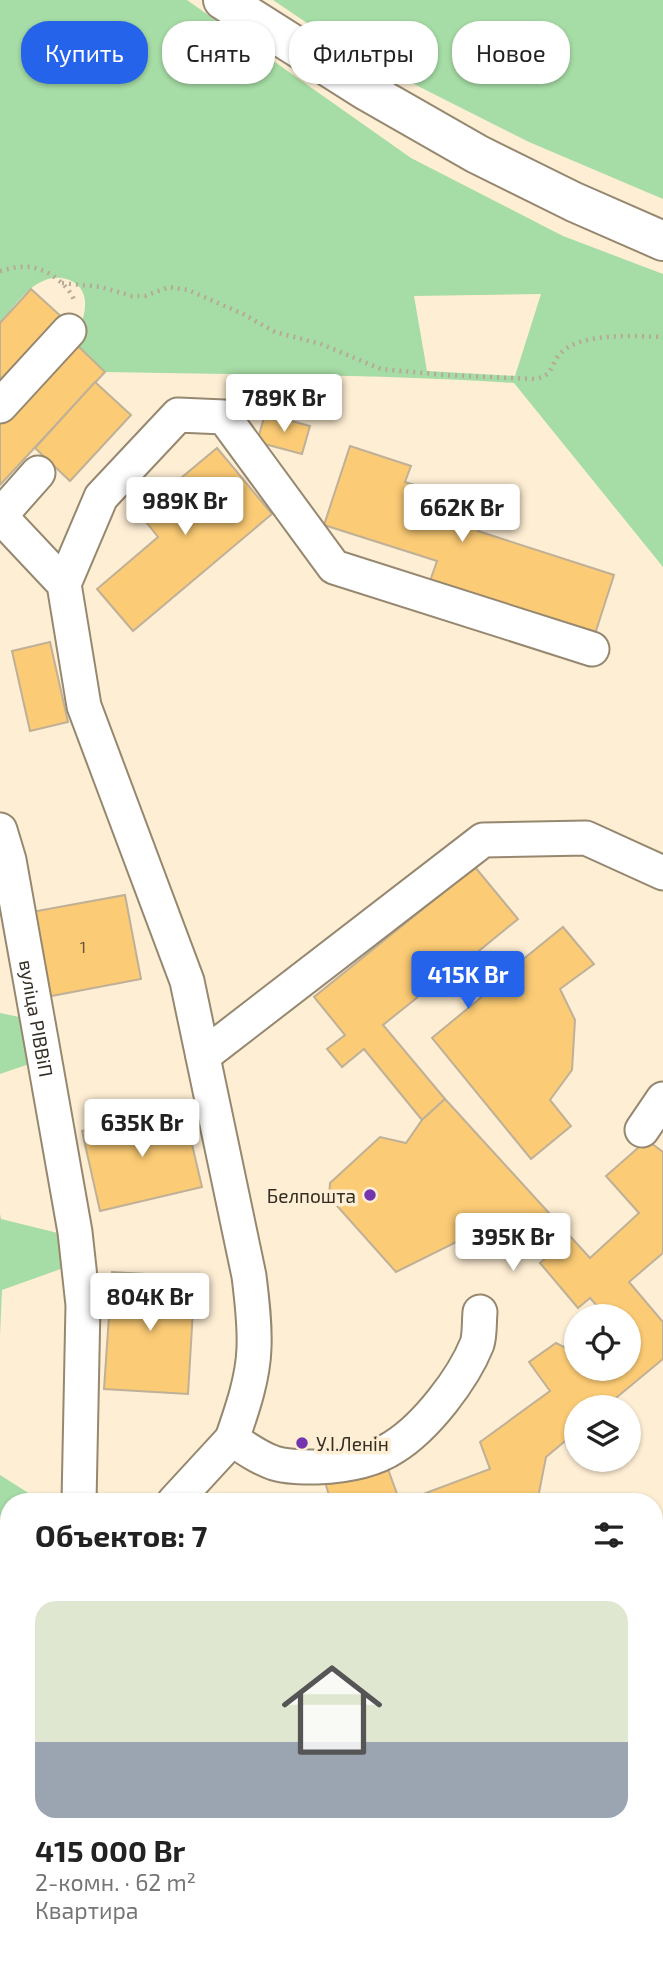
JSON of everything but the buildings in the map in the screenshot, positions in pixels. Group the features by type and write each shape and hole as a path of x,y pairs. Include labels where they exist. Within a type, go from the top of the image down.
{"main road":[{"path":"223,0 365,90 477,154 574,202 663,241"}],"street":[{"path":"0,406 69,331"},
{"path":"182,1493 232,1439 249,1382 254,1350 254,1309 187,981 84,706 64,584 101,497 178,415 224,417 334,567 592,649"},
{"path":"38,473 0,516 64,584"},
{"name":"вуліца РІВВіП","path":"0,830 9,860 75,1232 82,1292 79,1493"},
{"path":"203,1056 483,839 586,838 663,873"},
{"path":"642,1130 663,1099"},
{"path":"232,1439 275,1463 301,1467 358,1462 393,1448 424,1422 446,1397 478,1342 480,1312"}],"path":[{"path":"0,271 16,267 36,268 62,283 72,293 76,307 75,318 69,331"},
{"path":"62,283 101,286 132,296 145,296 169,287 188,290 243,314 275,332 321,344 381,369 445,375 535,379 544,377 551,371 560,353 571,345 627,336 663,337"}],"green space":[{"path":"0,0 187,0 217,21 162,21 162,84 275,84 275,62 289,72 289,84 306,84 411,158 563,236 663,274 663,567 514,383 361,376 105,372 74,342 85,310 85,298 78,285 65,279 50,279 31,289 0,323","holes":["541,294 515,376 427,371 414,296"]},
{"path":"273,0 663,0 663,199 529,142 414,84 438,84 438,21 304,21"},
{"path":"0,1013 29,1019 35,1062 0,1074"},
{"path":"0,1214 1,1219 66,1235 69,1266 2,1290 0,1336"},
{"path":"0,1475 28,1493 0,1493"}],"place":[{"name":"Белпошта","path":"370,1195"},
{"name":"У.І.Ленін","path":"302,1443"}]}
